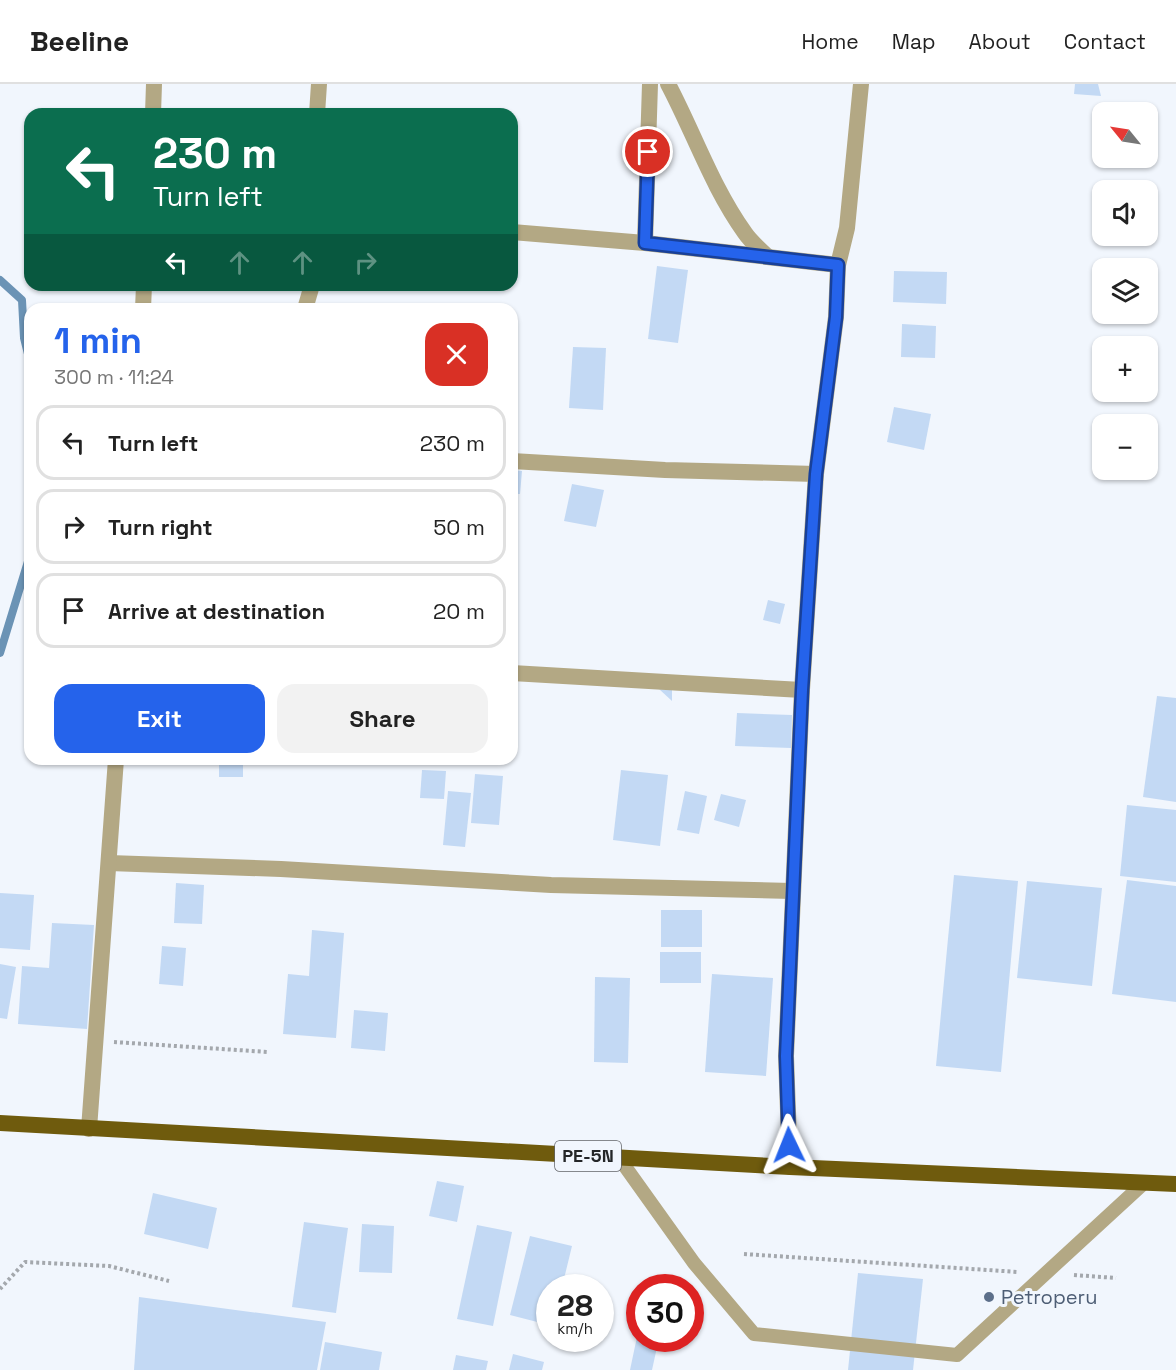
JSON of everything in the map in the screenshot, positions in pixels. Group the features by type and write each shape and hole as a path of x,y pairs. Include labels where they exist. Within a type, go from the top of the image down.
{"highway":[{"name":"PE-5N","path":"0,1123 790,1167 1176,1184"}],"street":[{"path":"153,108 154,84"},
{"path":"317,108 319,84"},
{"path":"645,243 650,84"},
{"path":"668,84 687,120 715,185 746,235 768,257"},
{"path":"790,1167 786,1056 792,891 816,474 836,317 838,265 847,228 861,84"},
{"path":"518,232 645,243 838,265"},
{"path":"518,461 665,470 816,474"},
{"path":"518,673 802,690"},
{"path":"89,1129 116,765"},
{"path":"109,863 281,869 551,885 792,891"}],"lane":[{"path":"619,1158 694,1263 754,1334 957,1354 1145,1182"}],"path":[{"path":"95,1041 268,1053"},
{"path":"744,1254 1116,1278"},
{"path":"0,1289 26,1262 109,1266 169,1281"}],"building":[{"path":"1075,84 1098,84 1101,96 1074,94"},
{"path":"657,266 688,270 678,343 648,339"},
{"path":"894,271 947,272 946,304 893,302"},
{"path":"902,324 936,326 935,358 901,357"},
{"path":"573,347 606,348 603,410 569,408"},
{"path":"894,407 931,414 924,450 887,442"},
{"path":"518,471 522,471 520,494 518,494"},
{"path":"572,484 604,490 596,527 564,521"},
{"path":"768,600 785,604 780,624 763,620"},
{"path":"659,689 672,690 672,701"},
{"path":"1157,696 1176,698 1176,802 1143,797"},
{"path":"737,713 792,715 791,748 735,746"},
{"path":"219,765 243,765 243,777 219,777"},
{"path":"422,770 446,771 444,799 420,798"},
{"path":"621,770 668,775 660,846 613,840"},
{"path":"475,774 503,776 499,825 471,823"},
{"path":"448,791 471,793 465,847 443,845"},
{"path":"685,791 707,796 699,834 677,830"},
{"path":"721,794 746,800 739,827 714,820"},
{"path":"1127,805 1176,810 1176,882 1120,876"},
{"path":"954,875 1018,881 1001,1072 936,1066"},
{"path":"1127,880 1176,886 1176,1002 1112,994"},
{"path":"1027,881 1102,888 1092,986 1017,978"},
{"path":"176,883 204,885 202,924 174,923"},
{"path":"0,893 34,895 30,950 0,948"},
{"path":"661,910 702,910 702,947 661,947"},
{"path":"52,923 94,925 87,1029 18,1024 22,966 49,968"},
{"path":"312,930 344,933 336,1038 283,1034 288,974 309,976"},
{"path":"162,946 186,948 183,986 159,984"},
{"path":"660,952 701,952 701,983 660,983"},
{"path":"0,964 16,967 7,1019 0,1018"},
{"path":"712,974 773,978 766,1076 705,1072"},
{"path":"595,977 630,978 628,1063 594,1062"},
{"path":"354,1010 388,1013 385,1051 351,1048"},
{"path":"437,1181 464,1186 457,1222 429,1216"},
{"path":"153,1193 217,1208 208,1249 144,1234"},
{"path":"304,1222 348,1228 336,1313 292,1307"},
{"path":"362,1224 394,1226 392,1273 359,1272"},
{"path":"477,1225 512,1232 493,1326 457,1319"},
{"path":"530,1236 572,1246 565,1274 536,1274 536,1322 510,1315"},
{"path":"858,1273 923,1279 913,1370 848,1370"},
{"path":"139,1297 326,1322 317,1370 134,1370"},
{"path":"325,1342 382,1352 379,1370 320,1370"},
{"path":"634,1352 656,1352 652,1370 630,1370"},
{"path":"513,1354 544,1362 542,1370 509,1370"},
{"path":"456,1355 488,1361 486,1370 453,1370"}],"waterway":[{"path":"0,280 22,300 24,338"},
{"path":"0,653 24,575"}],"place":[{"name":"Petroperu","path":"989,1297"}],"route":[{"path":"648,152 645,243 838,265 836,317 816,474 802,690 786,1056 789,1145"}]}
